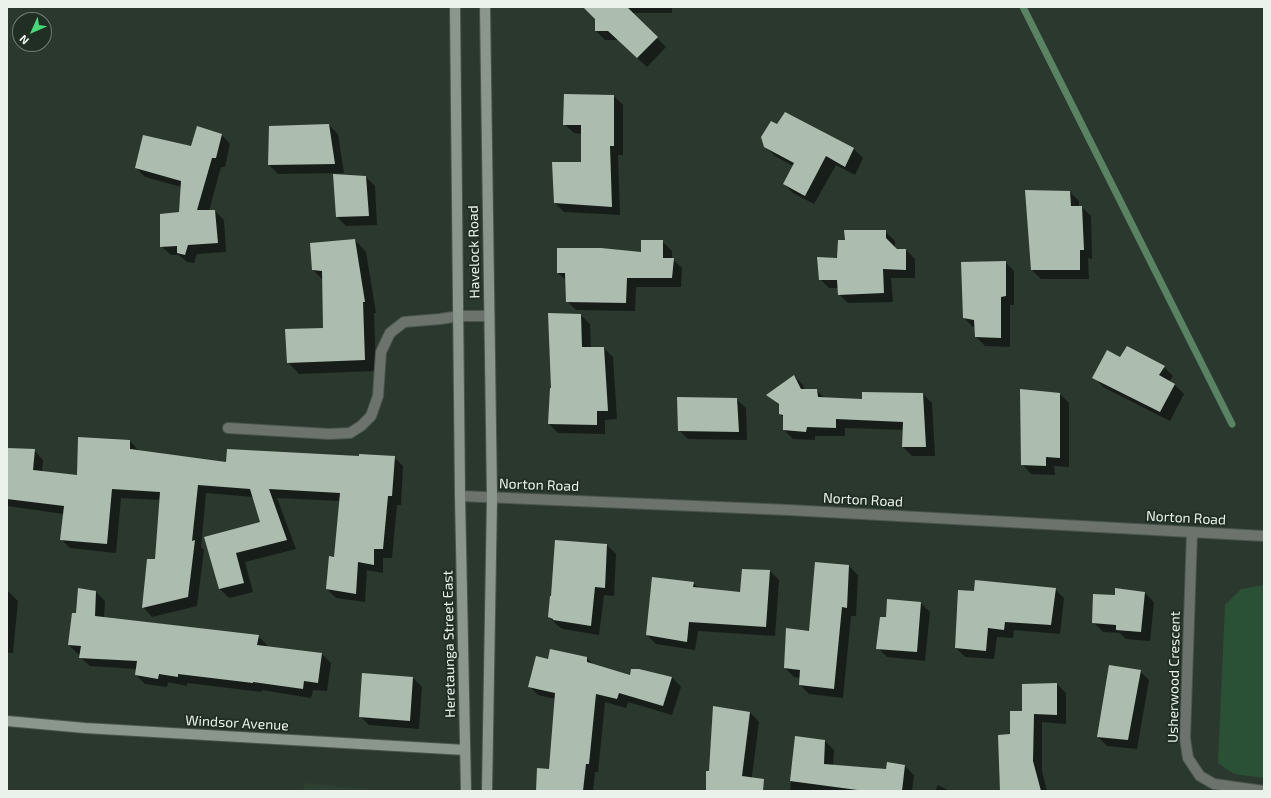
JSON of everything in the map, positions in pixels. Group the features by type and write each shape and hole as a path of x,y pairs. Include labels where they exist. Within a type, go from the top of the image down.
{"main road":[{"name":"Havelock Road","path":"455,7 460,496"},
{"name":"Havelock Road","path":"485,7 492,497"},
{"name":"Heretaunga Street East","path":"460,496 466,791"},
{"path":"487,791 492,497"},
{"name":"Windsor Avenue","path":"7,721 85,728 465,750"}],"street":[{"path":"228,428 329,434 350,433 361,426 371,416 378,396 381,352 390,333 404,322 459,316 489,316"},
{"name":"Norton Road","path":"460,496 781,509 1264,536"},
{"name":"Usherwood Crescent","path":"1192,532 1185,738 1188,758 1200,776 1214,784 1264,791"}],"shaded area":[{"path":"304,783 382,791 303,791"}],"green space":[{"path":"1264,585 1264,778 1234,774 1218,763 1225,605 1241,589"}],"building":[{"path":"583,7 627,7 658,37 637,58 608,31 595,31 595,19"},
{"path":"564,94 614,95 614,146 610,146 612,207 554,203 552,162 581,162 581,125 563,125"},
{"path":"785,112 854,148 845,167 826,156 805,196 783,184 794,163 764,147 761,137 771,121 777,124"},
{"path":"329,124 335,164 268,165 269,126"},
{"path":"197,126 222,134 216,158 212,158 197,210 215,210 218,243 188,245 185,255 177,253 177,246 160,247 160,214 179,212 181,181 135,168 143,135 191,146"},
{"path":"333,174 366,176 369,216 336,217"},
{"path":"1025,190 1070,191 1071,206 1082,206 1084,250 1080,250 1080,270 1031,270"},
{"path":"844,230 886,230 886,238 897,249 906,249 906,270 883,269 884,293 838,295 837,280 819,280 817,257 837,258 838,240 845,240"},
{"path":"355,239 365,302 363,302 365,360 287,363 285,329 323,328 322,271 312,270 310,243"},
{"path":"641,240 663,240 663,258 674,258 672,278 627,278 626,303 566,302 565,273 557,273 557,248 601,248 641,252"},
{"path":"1006,261 1006,296 1001,297 1001,338 975,337 974,320 963,318 961,262"},
{"path":"548,313 581,314 582,347 604,347 608,411 597,411 597,425 548,424 551,388"},
{"path":"1127,346 1165,366 1159,375 1175,384 1160,412 1092,378 1107,350 1120,357"},
{"path":"794,375 801,389 817,389 818,397 862,399 862,392 923,393 926,447 902,447 903,422 836,419 836,428 807,427 806,432 783,430 783,415 779,414 779,404 766,395"},
{"path":"1020,389 1060,393 1060,458 1046,457 1046,466 1021,465"},
{"path":"677,397 737,398 739,432 678,431"},
{"path":"78,437 130,440 130,449 226,462 227,449 359,456 359,454 395,456 392,496 388,496 383,549 374,549 374,565 358,562 356,594 326,589 329,556 334,557 340,493 269,489 287,540 236,553 244,583 219,589 204,537 260,522 250,489 198,485 192,541 195,540 188,597 142,608 147,559 155,559 160,492 112,489 107,544 60,540 64,506 7,499 7,448 35,449 33,470 77,475"},
{"path":"555,540 607,544 605,588 595,587 591,626 553,620 548,617"},
{"path":"815,562 849,565 847,608 842,607 834,689 799,685 800,670 784,668 786,628 809,631"},
{"path":"742,569 770,570 766,627 689,622 687,642 646,635 652,577 694,582 693,587 740,592"},
{"path":"975,580 1056,588 1051,625 1005,622 1004,630 988,628 986,651 955,648 958,590 974,591"},
{"path":"78,588 96,591 95,616 259,635 257,645 322,653 318,683 304,681 303,689 178,674 178,677 159,674 158,679 135,675 137,661 79,658 81,646 68,645 72,613 76,613"},
{"path":"1115,588 1145,592 1141,632 1116,630 1116,625 1092,623 1093,594 1115,595"},
{"path":"887,599 921,602 917,652 876,649 880,617 886,617"},
{"path":"550,649 587,657 587,662 630,675 631,669 639,669 672,677 663,706 619,693 617,699 596,694 589,764 586,764 583,791 536,791 537,768 549,769 555,693 528,687 536,656 548,659"},
{"path":"1109,665 1141,670 1128,740 1097,737"},
{"path":"362,673 413,677 410,721 359,717"},
{"path":"1057,683 1057,715 1034,714 1033,761 1041,791 1000,791 998,735 1010,734 1010,711 1022,711 1022,684"},
{"path":"713,706 750,712 742,776 764,779 763,791 706,791 706,771 709,771"},
{"path":"795,736 825,740 824,764 886,769 887,762 905,765 902,791 865,791 790,781"}],"waterway":[{"path":"1023,7 1232,424"}]}
